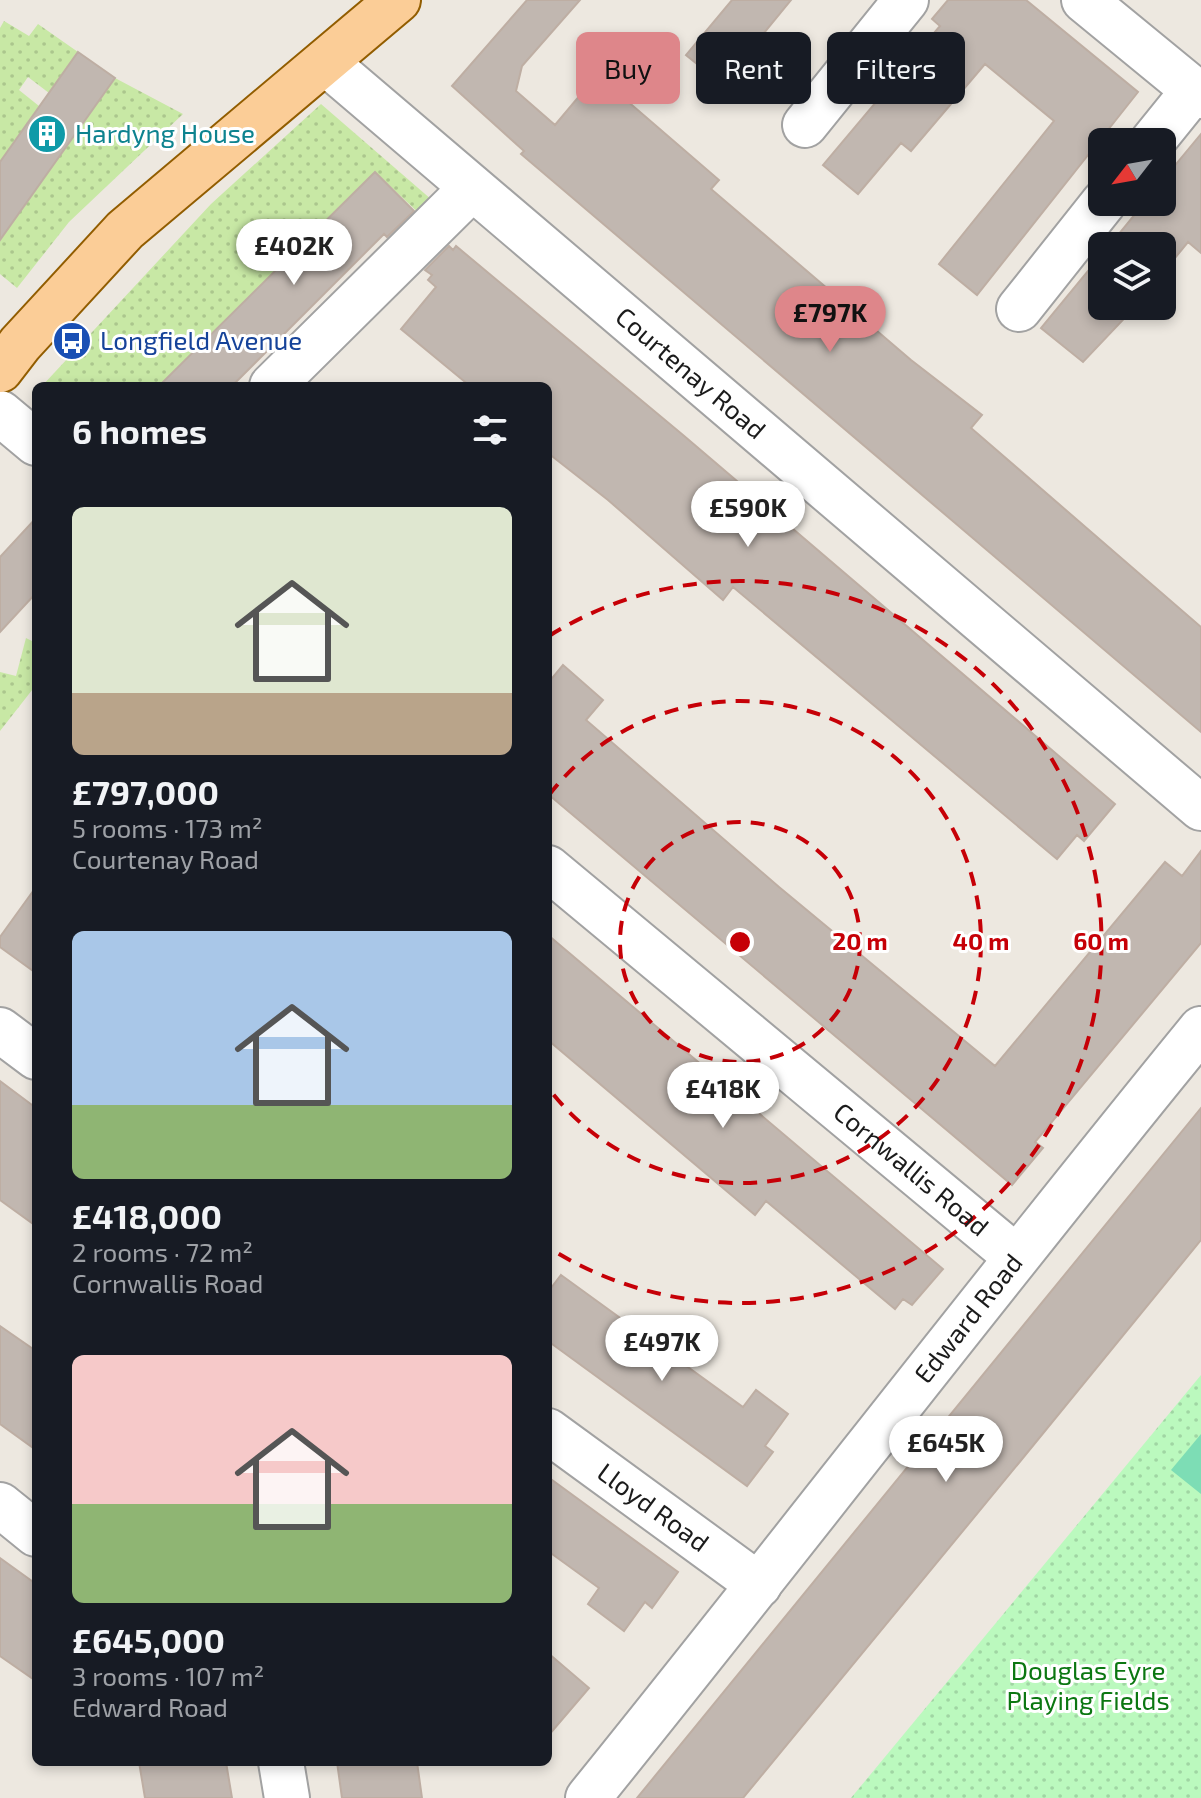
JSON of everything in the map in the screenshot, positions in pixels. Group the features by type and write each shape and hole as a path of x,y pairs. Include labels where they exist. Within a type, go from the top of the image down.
{"main road":[{"path":"7,348 125,230 398,0"}],"street":[{"path":"805,125 906,0"},
{"path":"1084,0 1197,93 1165,128"},
{"name":"Courtenay Road","path":"325,62 1201,808"},
{"path":"276,382 472,188"},
{"path":"1019,309 1093,216"},
{"path":"0,413 32,440"},
{"name":"Cornwallis Road","path":"552,871 1015,1256"},
{"name":"Edward Road","path":"588,1798 759,1585 1015,1256 1201,1029"},
{"path":"0,1030 32,1054"},
{"name":"Lloyd Road","path":"552,1434 759,1585"},
{"path":"0,1505 32,1531"},
{"path":"282,1766 287,1798"}],"green space":[{"path":"4,21 29,36 38,24 78,52 49,93 28,77 19,90 39,106 0,162 0,28"},
{"path":"115,78 183,114 69,222 17,288 0,274 0,240"},
{"path":"321,104 432,200 423,217 375,172 163,382 46,382 211,204"},
{"path":"26,638 32,641 32,690 0,731 0,672 16,676"},
{"name":"Douglas Eyre Playing Fields","path":"1201,1375 1201,1798 851,1798"},
{"path":"1201,1434 1201,1494 1171,1470"}],"building":[{"path":"527,0 580,0 522,66 516,91 555,125 576,100 576,104 631,104 719,180 711,189 911,360 982,415 971,428 1201,627 1201,732 521,154 524,151 452,86"},
{"path":"732,0 791,0 765,32 705,32"},
{"path":"948,0 1026,0 1138,92 1109,128 1088,128 1088,155 977,295 939,264 1054,121 985,64 965,88 965,32 935,32 940,26 932,19"},
{"path":"696,43 696,63 686,55"},
{"name":"Hardyng House","path":"78,52 115,78 0,240 0,162"},
{"path":"874,104 951,104 911,151 901,143 858,194 823,165"},
{"path":"1201,134 1201,253 1188,242 1176,257 1176,232 1120,232 1134,216 1176,216 1176,164"},
{"path":"375,172 414,211 387,237 384,234 236,382 163,382"},
{"path":"449,246 453,250 456,246 683,435 1115,804 1084,841 1077,835 1057,859 733,587 723,600 608,500 552,456 552,382 465,382 401,329 436,287 428,280 432,275 425,270"},
{"path":"1088,271 1088,320 1123,320 1083,362 1041,328"},
{"path":"32,522 32,597 0,632 0,557"},
{"path":"563,665 603,700 586,720 779,887 995,1066 1165,862 1182,876 1201,851 1201,943 1035,1142 1043,1148 1012,1185 552,797 552,678"},
{"path":"32,893 32,970 0,947 0,937"},
{"path":"552,938 943,1269 912,1305 903,1299 895,1309 766,1201 755,1215 552,1043"},
{"path":"0,1081 32,1105 32,1223 0,1200"},
{"path":"1201,1108 1201,1240 1018,1464 743,1798 637,1798"},
{"path":"561,1275 743,1407 756,1390 788,1414 765,1446 773,1452 747,1486 552,1344 552,1287"},
{"path":"0,1326 32,1348 32,1447 0,1424"},
{"path":"552,1480 678,1572 652,1608 645,1602 624,1631 588,1604 599,1588 552,1554"},
{"path":"0,1558 32,1581 32,1678 0,1656"},
{"path":"552,1656 589,1688 552,1731"},
{"path":"140,1766 227,1766 232,1798 145,1798"},
{"path":"338,1766 418,1766 422,1798 342,1798"}],"place":[{"name":"Hardyng House","path":"47,134"},
{"name":"Longfield Avenue","path":"72,341"}]}
